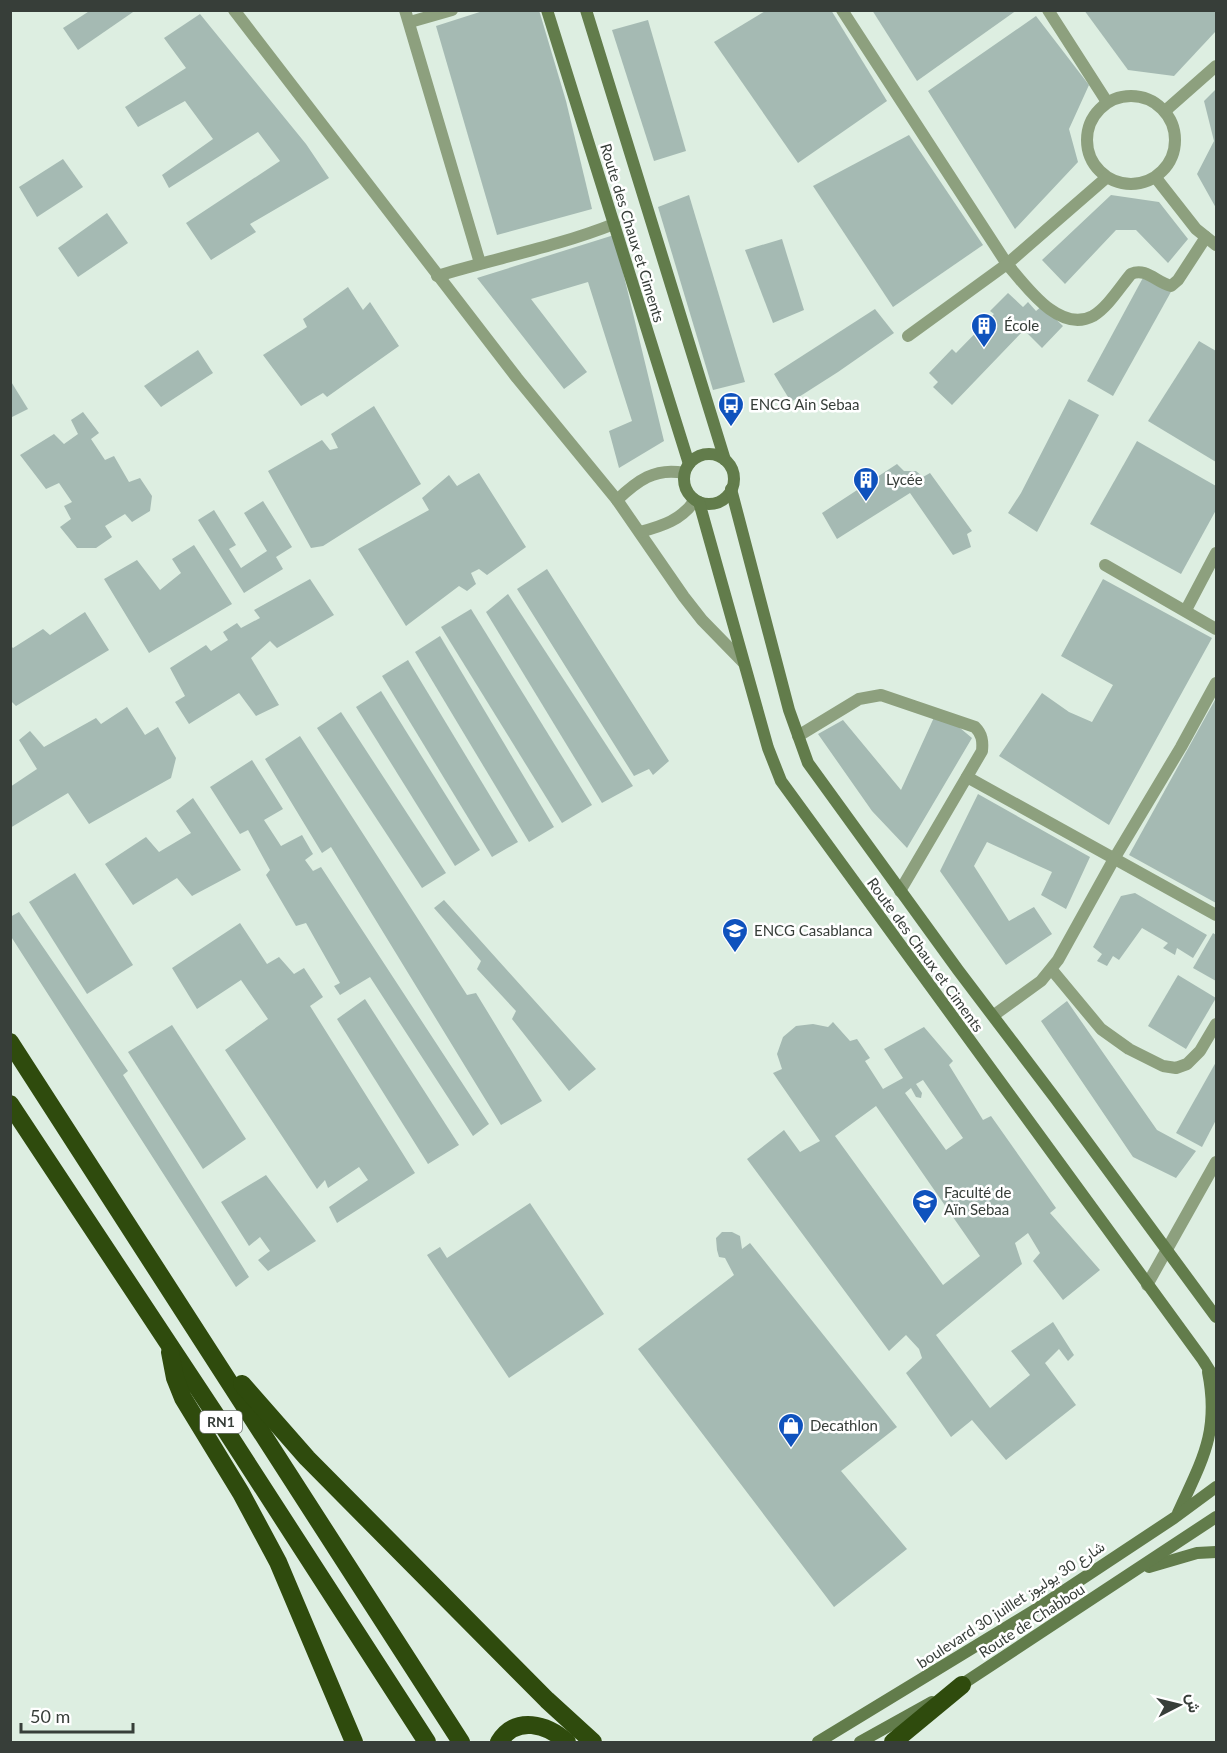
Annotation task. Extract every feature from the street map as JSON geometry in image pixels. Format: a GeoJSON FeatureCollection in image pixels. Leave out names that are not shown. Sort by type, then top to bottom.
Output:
{"type":"FeatureCollection","features":[{"type":"Feature","properties":{"kind":"highway","name":"RN1"},"geometry":{"type":"LineString","coordinates":[[10,1042],[202,1337],[461,1743]]}},
{"type":"Feature","properties":{"kind":"highway","name":"RN1"},"geometry":{"type":"LineString","coordinates":[[10,1104],[223,1426],[427,1743]]}},
{"type":"Feature","properties":{"kind":"highway"},"geometry":{"type":"LineString","coordinates":[[202,1337],[307,1458],[547,1700],[593,1743]]}},
{"type":"Feature","properties":{"kind":"highway"},"geometry":{"type":"LineString","coordinates":[[170,1347],[175,1378],[183,1398],[241,1493],[273,1553],[354,1743]]}},
{"type":"Feature","properties":{"kind":"highway"},"geometry":{"type":"LineString","coordinates":[[893,1743],[962,1685]]}},
{"type":"Feature","properties":{"kind":"highway"},"geometry":{"type":"LineString","coordinates":[[499,1743],[511,1730],[525,1725],[541,1726],[552,1730],[567,1743]]}},
{"type":"Feature","properties":{"kind":"street"},"geometry":{"type":"LineString","coordinates":[[234,10],[437,276],[617,500],[684,597],[743,662]]}},
{"type":"Feature","properties":{"kind":"street"},"geometry":{"type":"LineString","coordinates":[[452,10],[408,16],[480,263]]}},
{"type":"Feature","properties":{"kind":"street","name":"Route des Chaux et Ciments"},"geometry":{"type":"LineString","coordinates":[[547,10],[614,224],[686,468]]}},
{"type":"Feature","properties":{"kind":"street","name":"Route des Chaux et Ciments"},"geometry":{"type":"LineString","coordinates":[[586,10],[725,460]]}},
{"type":"Feature","properties":{"kind":"street"},"geometry":{"type":"LineString","coordinates":[[842,10],[1007,264],[1045,306],[1064,318],[1072,320],[1092,316],[1133,273],[1143,272],[1167,285],[1175,284],[1206,237]]}},
{"type":"Feature","properties":{"kind":"street"},"geometry":{"type":"LineString","coordinates":[[1048,10],[1107,102]]}},
{"type":"Feature","properties":{"kind":"street"},"geometry":{"type":"LineString","coordinates":[[1165,111],[1216,66]]}},
{"type":"Feature","properties":{"kind":"street"},"geometry":{"type":"LineString","coordinates":[[1121,96],[1137,96],[1152,101],[1165,111],[1172,124],[1175,139],[1173,154],[1167,168],[1156,178],[1139,184],[1122,184],[1106,178],[1095,168],[1088,154],[1086,140],[1088,125],[1096,112],[1107,102],[1121,96]]}},
{"type":"Feature","properties":{"kind":"street"},"geometry":{"type":"LineString","coordinates":[[908,336],[1007,264],[1106,178]]}},
{"type":"Feature","properties":{"kind":"street"},"geometry":{"type":"LineString","coordinates":[[1156,178],[1186,218],[1216,245]]}},
{"type":"Feature","properties":{"kind":"street"},"geometry":{"type":"LineString","coordinates":[[437,276],[480,263],[553,246],[614,224]]}},
{"type":"Feature","properties":{"kind":"street"},"geometry":{"type":"LineString","coordinates":[[617,500],[645,477],[686,468],[698,456],[704,454],[715,455],[725,460],[732,471],[731,489],[726,497],[718,502],[709,504],[697,501],[686,488],[686,468]]}},
{"type":"Feature","properties":{"kind":"street","name":"Route des Chaux et Ciments"},"geometry":{"type":"LineString","coordinates":[[731,489],[798,736],[814,774],[1216,1317]]}},
{"type":"Feature","properties":{"kind":"street"},"geometry":{"type":"LineString","coordinates":[[640,532],[675,520],[697,501]]}},
{"type":"Feature","properties":{"kind":"street","name":"Route des Chaux et Ciments"},"geometry":{"type":"LineString","coordinates":[[697,501],[772,761],[787,791],[1207,1365],[1216,1381]]}},
{"type":"Feature","properties":{"kind":"street"},"geometry":{"type":"LineString","coordinates":[[1186,610],[1216,553]]}},
{"type":"Feature","properties":{"kind":"street"},"geometry":{"type":"LineString","coordinates":[[1105,566],[1216,629]]}},
{"type":"Feature","properties":{"kind":"street"},"geometry":{"type":"LineString","coordinates":[[994,1015],[1052,970],[1216,683]]}},
{"type":"Feature","properties":{"kind":"street"},"geometry":{"type":"LineString","coordinates":[[798,736],[859,699],[881,695],[975,727],[979,731],[982,751],[900,891]]}},
{"type":"Feature","properties":{"kind":"street"},"geometry":{"type":"LineString","coordinates":[[967,777],[1216,915]]}},
{"type":"Feature","properties":{"kind":"street"},"geometry":{"type":"LineString","coordinates":[[1052,970],[1101,1029],[1129,1049],[1163,1066],[1176,1068],[1187,1064],[1200,1051],[1216,1024]]}},
{"type":"Feature","properties":{"kind":"street"},"geometry":{"type":"LineString","coordinates":[[1147,1285],[1216,1162]]}},
{"type":"Feature","properties":{"kind":"street"},"geometry":{"type":"LineString","coordinates":[[1176,1516],[1205,1453],[1211,1434],[1212,1398],[1207,1365]]}},
{"type":"Feature","properties":{"kind":"street","name":"boulevard 30 juillet شارع 30 يوليوز"},"geometry":{"type":"LineString","coordinates":[[818,1743],[1035,1610],[1176,1516],[1216,1486]]}},
{"type":"Feature","properties":{"kind":"street","name":"Route de Chabbou"},"geometry":{"type":"LineString","coordinates":[[860,1743],[962,1685],[1216,1518]]}},
{"type":"Feature","properties":{"kind":"street"},"geometry":{"type":"LineString","coordinates":[[1137,1570],[1197,1553],[1216,1552]]}},
{"type":"Feature","properties":{"kind":"building"},"geometry":{"type":"Polygon","coordinates":[[[91,10],[136,10],[78,50],[63,28],[91,10]]]}},
{"type":"Feature","properties":{"kind":"building"},"geometry":{"type":"Polygon","coordinates":[[[486,10],[539,10],[566,101],[592,209],[497,235],[436,26],[486,10]]]}},
{"type":"Feature","properties":{"kind":"building"},"geometry":{"type":"Polygon","coordinates":[[[767,10],[831,10],[887,101],[798,163],[714,42],[767,10]]]}},
{"type":"Feature","properties":{"kind":"building"},"geometry":{"type":"Polygon","coordinates":[[[872,10],[1017,10],[917,81],[872,10]]]}},
{"type":"Feature","properties":{"kind":"building"},"geometry":{"type":"Polygon","coordinates":[[[1084,10],[1216,10],[1216,31],[1174,76],[1128,70],[1084,10]]]}},
{"type":"Feature","properties":{"kind":"building"},"geometry":{"type":"Polygon","coordinates":[[[200,14],[306,144],[329,178],[250,224],[256,232],[211,260],[186,223],[280,161],[258,132],[169,188],[162,175],[213,139],[185,101],[138,127],[125,107],[186,68],[164,38],[200,14]]]}},
{"type":"Feature","properties":{"kind":"building"},"geometry":{"type":"Polygon","coordinates":[[[1036,16],[1089,85],[1069,129],[1078,162],[1015,229],[928,91],[1036,16]]]}},
{"type":"Feature","properties":{"kind":"building"},"geometry":{"type":"Polygon","coordinates":[[[648,20],[686,151],[654,161],[612,30],[648,20]]]}},
{"type":"Feature","properties":{"kind":"building"},"geometry":{"type":"Polygon","coordinates":[[[1216,89],[1216,208],[1197,174],[1214,141],[1204,101],[1216,89]]]}},
{"type":"Feature","properties":{"kind":"building"},"geometry":{"type":"Polygon","coordinates":[[[909,135],[983,245],[893,307],[813,186],[909,135]]]}},
{"type":"Feature","properties":{"kind":"building"},"geometry":{"type":"Polygon","coordinates":[[[63,159],[83,187],[37,217],[19,187],[63,159]]]}},
{"type":"Feature","properties":{"kind":"building"},"geometry":{"type":"Polygon","coordinates":[[[689,195],[745,382],[713,390],[658,207],[689,195]]]}},
{"type":"Feature","properties":{"kind":"building"},"geometry":{"type":"Polygon","coordinates":[[[1111,195],[1159,202],[1188,239],[1168,263],[1136,230],[1116,230],[1065,284],[1042,260],[1111,195]]]}},
{"type":"Feature","properties":{"kind":"building"},"geometry":{"type":"Polygon","coordinates":[[[107,213],[128,243],[78,277],[58,248],[107,213]]]}},
{"type":"Feature","properties":{"kind":"building"},"geometry":{"type":"Polygon","coordinates":[[[614,235],[664,441],[619,468],[609,431],[632,421],[588,282],[531,299],[587,372],[564,389],[477,278],[614,235]]]}},
{"type":"Feature","properties":{"kind":"building"},"geometry":{"type":"Polygon","coordinates":[[[782,239],[804,310],[773,323],[745,250],[782,239]]]}},
{"type":"Feature","properties":{"kind":"building"},"geometry":{"type":"Polygon","coordinates":[[[1145,274],[1172,290],[1113,396],[1087,381],[1145,274]]]}},
{"type":"Feature","properties":{"kind":"building"},"geometry":{"type":"Polygon","coordinates":[[[348,287],[363,310],[370,302],[399,346],[327,397],[323,393],[301,406],[263,355],[307,327],[303,319],[348,287]]]}},
{"type":"Feature","properties":{"kind":"building","name":"École"},"geometry":{"type":"Polygon","coordinates":[[[1008,293],[1023,307],[1028,302],[1036,311],[1042,306],[1063,326],[1042,348],[1024,330],[952,405],[933,387],[938,382],[929,373],[952,349],[956,353],[994,314],[990,311],[1008,293]]]}},
{"type":"Feature","properties":{"kind":"building"},"geometry":{"type":"Polygon","coordinates":[[[875,309],[894,333],[791,402],[774,374],[875,309]]]}},
{"type":"Feature","properties":{"kind":"building"},"geometry":{"type":"Polygon","coordinates":[[[1199,341],[1216,351],[1216,462],[1148,421],[1199,341]]]}},
{"type":"Feature","properties":{"kind":"building"},"geometry":{"type":"Polygon","coordinates":[[[198,350],[213,373],[161,407],[144,386],[198,350]]]}},
{"type":"Feature","properties":{"kind":"building"},"geometry":{"type":"Polygon","coordinates":[[[10,380],[28,409],[10,418],[10,380]]]}},
{"type":"Feature","properties":{"kind":"building"},"geometry":{"type":"Polygon","coordinates":[[[1069,399],[1099,415],[1037,532],[1008,513],[1021,493],[1069,399]]]}},
{"type":"Feature","properties":{"kind":"building"},"geometry":{"type":"Polygon","coordinates":[[[374,406],[421,484],[323,546],[311,548],[268,471],[322,440],[330,450],[338,448],[331,434],[374,406]]]}},
{"type":"Feature","properties":{"kind":"building"},"geometry":{"type":"Polygon","coordinates":[[[83,412],[99,433],[91,439],[105,460],[114,456],[129,482],[140,478],[152,496],[150,511],[132,522],[125,514],[105,526],[112,537],[96,548],[77,548],[60,527],[71,519],[64,506],[72,502],[59,483],[46,489],[20,455],[54,434],[64,444],[78,434],[71,420],[83,412]]]}},
{"type":"Feature","properties":{"kind":"building"},"geometry":{"type":"Polygon","coordinates":[[[1137,441],[1216,486],[1216,510],[1181,574],[1090,524],[1137,441]]]}},
{"type":"Feature","properties":{"kind":"building","name":"Lycée"},"geometry":{"type":"Polygon","coordinates":[[[897,464],[904,471],[916,471],[923,477],[930,473],[972,531],[967,534],[971,547],[953,555],[910,493],[837,539],[822,513],[897,464]]]}},
{"type":"Feature","properties":{"kind":"building"},"geometry":{"type":"Polygon","coordinates":[[[479,473],[526,547],[487,575],[479,569],[471,573],[476,584],[467,591],[459,586],[406,626],[358,549],[429,510],[422,498],[449,475],[457,486],[479,473]]]}},
{"type":"Feature","properties":{"kind":"building"},"geometry":{"type":"Polygon","coordinates":[[[263,501],[292,547],[276,557],[283,569],[244,593],[198,520],[214,510],[236,545],[229,549],[241,568],[267,551],[244,513],[263,501]]]}},
{"type":"Feature","properties":{"kind":"building"},"geometry":{"type":"Polygon","coordinates":[[[194,545],[232,604],[149,653],[104,579],[137,560],[160,590],[181,573],[172,559],[194,545]]]}},
{"type":"Feature","properties":{"kind":"building"},"geometry":{"type":"Polygon","coordinates":[[[547,569],[669,761],[653,775],[649,769],[634,776],[517,589],[547,569]]]}},
{"type":"Feature","properties":{"kind":"building"},"geometry":{"type":"Polygon","coordinates":[[[310,579],[334,615],[277,648],[270,641],[251,658],[279,705],[256,716],[239,693],[189,724],[175,702],[185,696],[170,668],[206,645],[211,651],[228,640],[223,632],[237,623],[241,628],[260,618],[254,610],[310,579]]]}},
{"type":"Feature","properties":{"kind":"building"},"geometry":{"type":"Polygon","coordinates":[[[1103,579],[1212,638],[1109,825],[999,756],[1042,693],[1069,712],[1092,722],[1113,685],[1061,656],[1103,579]]]}},
{"type":"Feature","properties":{"kind":"building"},"geometry":{"type":"Polygon","coordinates":[[[508,594],[633,786],[602,803],[486,612],[508,594]]]}},
{"type":"Feature","properties":{"kind":"building"},"geometry":{"type":"Polygon","coordinates":[[[471,609],[592,805],[562,823],[441,627],[471,609]]]}},
{"type":"Feature","properties":{"kind":"building"},"geometry":{"type":"Polygon","coordinates":[[[85,612],[109,650],[16,706],[10,700],[10,645],[13,648],[43,629],[50,635],[85,612]]]}},
{"type":"Feature","properties":{"kind":"building"},"geometry":{"type":"Polygon","coordinates":[[[440,636],[554,827],[529,842],[415,652],[440,636]]]}},
{"type":"Feature","properties":{"kind":"building"},"geometry":{"type":"Polygon","coordinates":[[[408,660],[518,842],[492,857],[382,676],[408,660]]]}},
{"type":"Feature","properties":{"kind":"building"},"geometry":{"type":"Polygon","coordinates":[[[381,691],[480,850],[455,866],[356,707],[381,691]]]}},
{"type":"Feature","properties":{"kind":"building"},"geometry":{"type":"Polygon","coordinates":[[[1216,698],[1216,903],[1129,855],[1216,698]]]}},
{"type":"Feature","properties":{"kind":"building"},"geometry":{"type":"Polygon","coordinates":[[[127,707],[145,735],[158,727],[176,758],[171,778],[89,824],[68,793],[10,828],[10,787],[37,769],[19,740],[30,731],[44,747],[96,718],[101,724],[127,707]]]}},
{"type":"Feature","properties":{"kind":"building"},"geometry":{"type":"Polygon","coordinates":[[[341,712],[446,873],[422,888],[317,728],[341,712]]]}},
{"type":"Feature","properties":{"kind":"building"},"geometry":{"type":"Polygon","coordinates":[[[936,713],[954,723],[972,738],[907,848],[872,811],[818,734],[843,720],[901,790],[936,713]]]}},
{"type":"Feature","properties":{"kind":"building"},"geometry":{"type":"Polygon","coordinates":[[[300,736],[467,995],[476,993],[542,1101],[501,1125],[331,847],[322,853],[265,759],[300,736]]]}},
{"type":"Feature","properties":{"kind":"building"},"geometry":{"type":"Polygon","coordinates":[[[252,760],[283,809],[264,820],[281,846],[302,835],[313,854],[305,860],[313,871],[321,867],[489,1124],[473,1136],[370,977],[340,995],[334,986],[340,983],[306,923],[296,926],[266,875],[270,870],[248,830],[240,834],[210,787],[252,760]]]}},
{"type":"Feature","properties":{"kind":"building"},"geometry":{"type":"Polygon","coordinates":[[[978,794],[1090,857],[1066,909],[1041,895],[1052,872],[987,842],[974,866],[1009,921],[1034,907],[1052,934],[1006,965],[940,871],[978,794]]]}},
{"type":"Feature","properties":{"kind":"building"},"geometry":{"type":"Polygon","coordinates":[[[193,798],[241,870],[192,896],[177,878],[133,905],[105,864],[146,837],[159,852],[191,833],[176,811],[193,798]]]}},
{"type":"Feature","properties":{"kind":"building"},"geometry":{"type":"Polygon","coordinates":[[[75,873],[133,965],[87,994],[29,902],[75,873]]]}},
{"type":"Feature","properties":{"kind":"building"},"geometry":{"type":"Polygon","coordinates":[[[1135,893],[1207,935],[1193,958],[1177,948],[1175,955],[1163,948],[1168,943],[1142,928],[1119,960],[1113,956],[1107,966],[1097,961],[1102,954],[1093,947],[1121,896],[1135,893]]]}},
{"type":"Feature","properties":{"kind":"building"},"geometry":{"type":"Polygon","coordinates":[[[444,900],[596,1069],[569,1091],[512,1019],[516,1011],[477,969],[481,961],[434,908],[444,900]]]}},
{"type":"Feature","properties":{"kind":"building"},"geometry":{"type":"Polygon","coordinates":[[[19,912],[128,1071],[123,1075],[249,1277],[236,1287],[10,935],[10,917],[19,912]]]}},
{"type":"Feature","properties":{"kind":"building"},"geometry":{"type":"Polygon","coordinates":[[[240,923],[267,964],[279,957],[294,974],[304,968],[323,997],[310,1006],[415,1173],[337,1223],[329,1207],[368,1180],[359,1167],[328,1188],[325,1180],[317,1189],[225,1050],[268,1019],[241,980],[197,1009],[172,968],[240,923]]]}},
{"type":"Feature","properties":{"kind":"building"},"geometry":{"type":"Polygon","coordinates":[[[1213,933],[1216,935],[1216,981],[1193,968],[1213,933]]]}},
{"type":"Feature","properties":{"kind":"building"},"geometry":{"type":"Polygon","coordinates":[[[1178,975],[1216,998],[1186,1049],[1148,1026],[1178,975]]]}},
{"type":"Feature","properties":{"kind":"building"},"geometry":{"type":"Polygon","coordinates":[[[365,999],[459,1145],[428,1164],[337,1019],[365,999]]]}},
{"type":"Feature","properties":{"kind":"building"},"geometry":{"type":"Polygon","coordinates":[[[1067,1001],[1157,1130],[1196,1151],[1176,1178],[1133,1157],[1041,1021],[1067,1001]]]}},
{"type":"Feature","properties":{"kind":"building"},"geometry":{"type":"Polygon","coordinates":[[[833,1022],[850,1041],[857,1039],[870,1058],[865,1061],[883,1089],[903,1078],[884,1049],[924,1027],[953,1061],[949,1065],[983,1120],[991,1116],[1056,1208],[1050,1213],[1100,1270],[1063,1300],[1033,1261],[1040,1253],[1028,1233],[1015,1243],[1022,1264],[936,1335],[990,1408],[1030,1375],[1011,1351],[1053,1322],[1074,1355],[1068,1361],[1059,1349],[1045,1363],[1076,1405],[1006,1460],[972,1420],[951,1437],[906,1373],[922,1358],[919,1349],[906,1335],[889,1351],[747,1159],[784,1130],[800,1152],[820,1141],[773,1073],[782,1069],[777,1054],[783,1037],[796,1026],[813,1024],[828,1027],[833,1022]],[[923,1080],[916,1084],[922,1093],[921,1098],[916,1097],[911,1088],[905,1093],[946,1150],[963,1138],[923,1080]],[[876,1106],[835,1136],[943,1285],[980,1256],[876,1106]]]}},
{"type":"Feature","properties":{"kind":"building"},"geometry":{"type":"Polygon","coordinates":[[[172,1025],[246,1139],[203,1169],[128,1052],[172,1025]]]}},
{"type":"Feature","properties":{"kind":"building"},"geometry":{"type":"Polygon","coordinates":[[[1216,1062],[1216,1120],[1202,1147],[1176,1133],[1216,1062]]]}},
{"type":"Feature","properties":{"kind":"building"},"geometry":{"type":"Polygon","coordinates":[[[266,1175],[316,1241],[268,1271],[258,1260],[270,1251],[260,1237],[249,1246],[221,1202],[266,1175]]]}},
{"type":"Feature","properties":{"kind":"building"},"geometry":{"type":"Polygon","coordinates":[[[530,1203],[604,1314],[509,1378],[427,1255],[440,1247],[447,1258],[530,1203]]]}},
{"type":"Feature","properties":{"kind":"building","name":"Decathlon"},"geometry":{"type":"Polygon","coordinates":[[[722,1232],[732,1232],[740,1236],[742,1249],[750,1243],[897,1427],[841,1471],[907,1549],[834,1607],[638,1349],[734,1275],[725,1258],[719,1257],[717,1250],[716,1238],[722,1232]]]}},
{"type":"Feature","properties":{"kind":"place","name":"École"},"geometry":{"type":"Point","coordinates":[984,349]}},
{"type":"Feature","properties":{"kind":"place","name":"ENCG Ain Sebaa"},"geometry":{"type":"Point","coordinates":[731,428]}},
{"type":"Feature","properties":{"kind":"place","name":"Lycée"},"geometry":{"type":"Point","coordinates":[866,503]}},
{"type":"Feature","properties":{"kind":"place","name":"ENCG Casablanca"},"geometry":{"type":"Point","coordinates":[735,954]}},
{"type":"Feature","properties":{"kind":"place","name":"Faculté de Aïn Sebaa"},"geometry":{"type":"Point","coordinates":[925,1225]}},
{"type":"Feature","properties":{"kind":"place","name":"Decathlon"},"geometry":{"type":"Point","coordinates":[791,1449]}}]}
